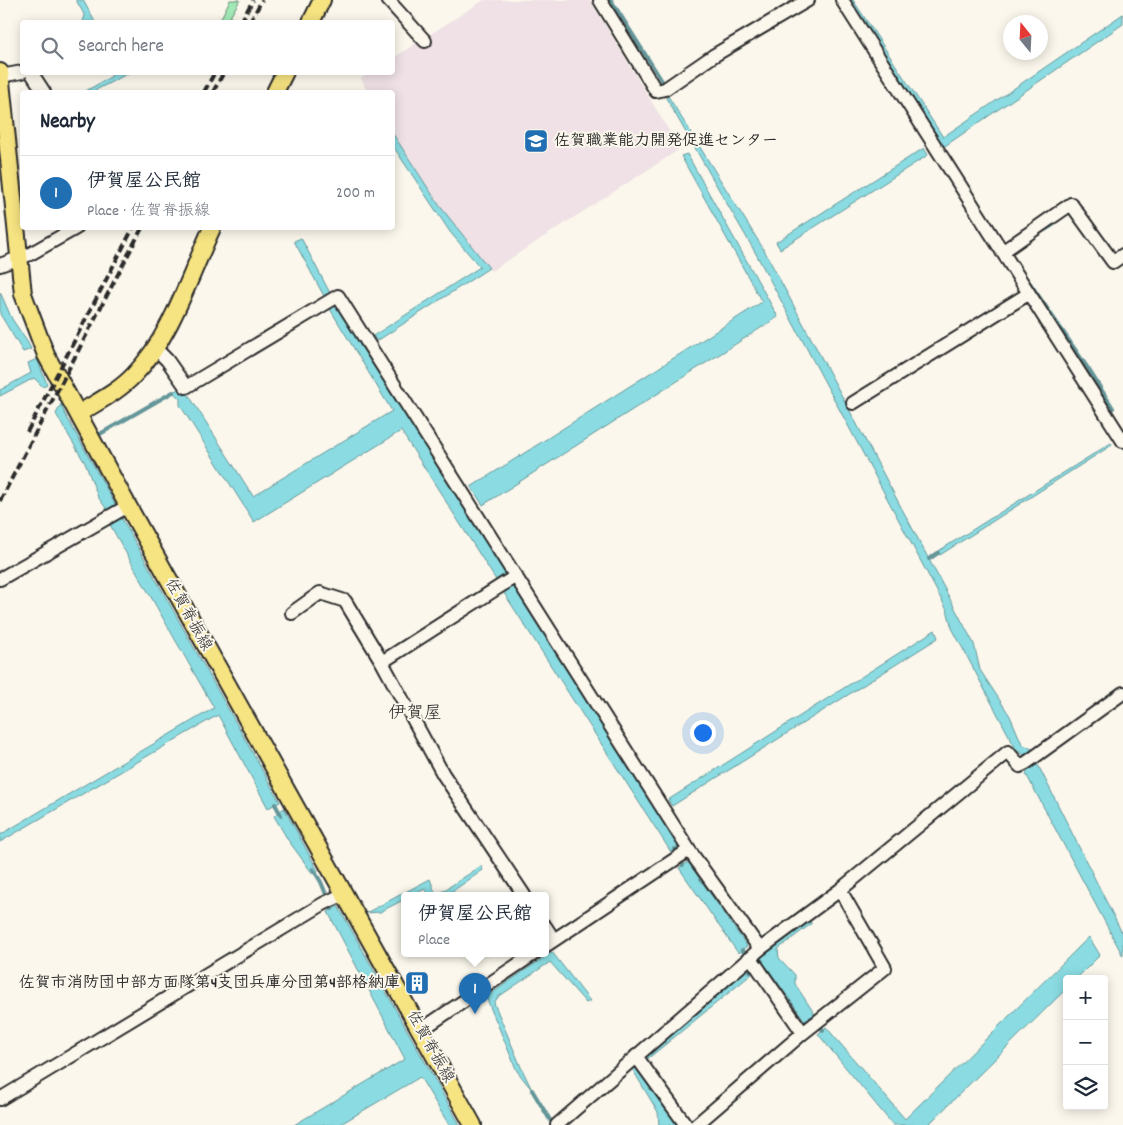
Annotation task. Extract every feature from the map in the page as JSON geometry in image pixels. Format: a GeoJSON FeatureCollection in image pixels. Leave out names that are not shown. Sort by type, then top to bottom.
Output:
{"type":"FeatureCollection","features":[{"type":"Feature","properties":{"kind":"main road"},"geometry":{"type":"LineString","coordinates":[[311,20],[322,0]]}},
{"type":"Feature","properties":{"kind":"main road","name":"佐賀脊振線"},"geometry":{"type":"LineString","coordinates":[[0,74],[23,294],[46,355],[341,896],[421,1030],[473,1125]]}},
{"type":"Feature","properties":{"kind":"main road"},"geometry":{"type":"LineString","coordinates":[[276,90],[284,75]]}},
{"type":"Feature","properties":{"kind":"main road"},"geometry":{"type":"LineString","coordinates":[[78,414],[128,381],[156,349],[211,230]]}},
{"type":"Feature","properties":{"kind":"street"},"geometry":{"type":"LineString","coordinates":[[388,0],[425,41]]}},
{"type":"Feature","properties":{"kind":"street"},"geometry":{"type":"LineString","coordinates":[[600,0],[656,91],[665,89],[713,56],[808,0]]}},
{"type":"Feature","properties":{"kind":"street"},"geometry":{"type":"LineString","coordinates":[[842,0],[1123,441]]}},
{"type":"Feature","properties":{"kind":"street"},"geometry":{"type":"LineString","coordinates":[[0,74],[20,72]]}},
{"type":"Feature","properties":{"kind":"street"},"geometry":{"type":"LineString","coordinates":[[33,75],[43,90]]}},
{"type":"Feature","properties":{"kind":"street"},"geometry":{"type":"LineString","coordinates":[[1002,252],[1071,204],[1113,262],[1123,255]]}},
{"type":"Feature","properties":{"kind":"street"},"geometry":{"type":"LineString","coordinates":[[0,265],[30,254],[72,230]]}},
{"type":"Feature","properties":{"kind":"street"},"geometry":{"type":"LineString","coordinates":[[853,404],[1028,294]]}},
{"type":"Feature","properties":{"kind":"street"},"geometry":{"type":"LineString","coordinates":[[156,349],[167,360],[186,387],[338,296],[663,809],[682,854],[756,954],[760,970],[807,1030]]}},
{"type":"Feature","properties":{"kind":"street"},"geometry":{"type":"LineString","coordinates":[[0,579],[128,506]]}},
{"type":"Feature","properties":{"kind":"street"},"geometry":{"type":"LineString","coordinates":[[382,662],[516,576]]}},
{"type":"Feature","properties":{"kind":"street"},"geometry":{"type":"LineString","coordinates":[[292,613],[320,593],[345,601],[382,662],[443,774],[522,892]]}},
{"type":"Feature","properties":{"kind":"street"},"geometry":{"type":"LineString","coordinates":[[558,1124],[639,1061],[756,954],[840,890],[1008,752],[1020,766],[1123,692]]}},
{"type":"Feature","properties":{"kind":"street"},"geometry":{"type":"LineString","coordinates":[[550,943],[682,854]]}},
{"type":"Feature","properties":{"kind":"street"},"geometry":{"type":"LineString","coordinates":[[696,1125],[807,1030],[885,968],[840,890]]}},
{"type":"Feature","properties":{"kind":"street"},"geometry":{"type":"LineString","coordinates":[[0,1099],[323,904],[341,896]]}},
{"type":"Feature","properties":{"kind":"street"},"geometry":{"type":"LineString","coordinates":[[421,1030],[529,957]]}},
{"type":"Feature","properties":{"kind":"street"},"geometry":{"type":"LineString","coordinates":[[639,1061],[686,1125]]}},
{"type":"Feature","properties":{"kind":"shaded area","name":"佐賀職業能力開発促進センター"},"geometry":{"type":"Polygon","coordinates":[[[484,0],[590,0],[680,149],[491,271],[437,203],[395,137],[395,90],[366,90],[361,78],[366,75],[395,75],[395,57],[484,0]]]}},
{"type":"Feature","properties":{"kind":"green space"},"geometry":{"type":"Polygon","coordinates":[[[230,0],[240,0],[228,20],[220,20],[230,0]]]}},
{"type":"Feature","properties":{"kind":"water"},"geometry":{"type":"Polygon","coordinates":[[[76,0],[83,0],[94,20],[83,20],[85,16],[76,0]]]}},
{"type":"Feature","properties":{"kind":"water"},"geometry":{"type":"Polygon","coordinates":[[[847,0],[853,0],[943,137],[1123,14],[1123,24],[942,148],[847,0]]]}},
{"type":"Feature","properties":{"kind":"water"},"geometry":{"type":"Polygon","coordinates":[[[125,75],[96,90],[88,90],[112,76],[125,75]]]}},
{"type":"Feature","properties":{"kind":"water"},"geometry":{"type":"Polygon","coordinates":[[[668,96],[764,250],[974,644],[980,670],[1010,716],[1022,744],[1034,750],[1032,766],[1038,765],[1123,935],[1123,956],[1026,774],[1029,768],[1025,756],[1016,749],[952,628],[947,610],[755,252],[666,98],[668,96]]]}},
{"type":"Feature","properties":{"kind":"water"},"geometry":{"type":"Polygon","coordinates":[[[395,137],[439,205],[489,268],[377,341],[373,336],[480,267],[450,232],[395,149],[395,137]]]}},
{"type":"Feature","properties":{"kind":"water"},"geometry":{"type":"Polygon","coordinates":[[[924,148],[928,155],[780,249],[776,242],[924,148]]]}},
{"type":"Feature","properties":{"kind":"water"},"geometry":{"type":"Polygon","coordinates":[[[687,154],[778,317],[483,505],[471,487],[762,302],[681,156],[687,154]]]}},
{"type":"Feature","properties":{"kind":"water"},"geometry":{"type":"Polygon","coordinates":[[[301,238],[330,293],[324,296],[294,241],[301,238]]]}},
{"type":"Feature","properties":{"kind":"water"},"geometry":{"type":"Polygon","coordinates":[[[0,292],[12,319],[31,349],[23,352],[0,314],[0,292]]]}},
{"type":"Feature","properties":{"kind":"water"},"geometry":{"type":"Polygon","coordinates":[[[337,303],[362,348],[507,573],[496,580],[401,431],[254,522],[180,405],[180,399],[173,392],[178,389],[184,395],[188,394],[253,496],[392,411],[330,309],[337,303]]]}},
{"type":"Feature","properties":{"kind":"water"},"geometry":{"type":"Polygon","coordinates":[[[37,359],[47,384],[43,387],[34,378],[0,396],[0,390],[31,373],[28,363],[37,359]]]}},
{"type":"Feature","properties":{"kind":"water"},"geometry":{"type":"Polygon","coordinates":[[[61,404],[116,506],[108,511],[98,497],[85,463],[56,414],[61,404]]]}},
{"type":"Feature","properties":{"kind":"water"},"geometry":{"type":"Polygon","coordinates":[[[1111,443],[1112,445],[940,555],[937,552],[1111,443]]]}},
{"type":"Feature","properties":{"kind":"water"},"geometry":{"type":"Polygon","coordinates":[[[121,517],[280,802],[268,808],[218,715],[0,842],[0,835],[214,708],[109,523],[121,517]]]}},
{"type":"Feature","properties":{"kind":"water"},"geometry":{"type":"Polygon","coordinates":[[[515,584],[681,845],[671,852],[504,593],[515,584]]]}},
{"type":"Feature","properties":{"kind":"water"},"geometry":{"type":"Polygon","coordinates":[[[935,630],[938,638],[672,806],[668,800],[935,630]]]}},
{"type":"Feature","properties":{"kind":"water"},"geometry":{"type":"Polygon","coordinates":[[[284,808],[318,871],[313,874],[288,840],[274,816],[284,808]]]}},
{"type":"Feature","properties":{"kind":"water"},"geometry":{"type":"Polygon","coordinates":[[[688,862],[747,946],[738,953],[679,868],[688,862]]]}},
{"type":"Feature","properties":{"kind":"water"},"geometry":{"type":"Polygon","coordinates":[[[481,866],[483,870],[451,892],[442,892],[481,866]]]}},
{"type":"Feature","properties":{"kind":"water"},"geometry":{"type":"Polygon","coordinates":[[[430,879],[435,892],[427,892],[425,889],[419,892],[406,892],[430,879]]]}},
{"type":"Feature","properties":{"kind":"water"},"geometry":{"type":"Polygon","coordinates":[[[401,894],[401,901],[380,912],[366,913],[401,894]]]}},
{"type":"Feature","properties":{"kind":"water"},"geometry":{"type":"Polygon","coordinates":[[[338,906],[460,1125],[449,1125],[420,1077],[339,1125],[294,1125],[405,1059],[328,912],[338,906]]]}},
{"type":"Feature","properties":{"kind":"water"},"geometry":{"type":"Polygon","coordinates":[[[810,918],[811,924],[778,949],[779,958],[795,975],[795,984],[816,1016],[805,1021],[761,959],[763,955],[810,918]]]}},
{"type":"Feature","properties":{"kind":"water"},"geometry":{"type":"Polygon","coordinates":[[[1089,937],[1100,955],[1080,975],[1063,975],[1063,992],[928,1125],[893,1125],[818,1034],[826,1027],[905,1119],[1089,937]]]}},
{"type":"Feature","properties":{"kind":"water"},"geometry":{"type":"Polygon","coordinates":[[[552,952],[590,1001],[586,1003],[550,962],[498,997],[494,1003],[532,1090],[517,1071],[486,997],[545,957],[549,957],[549,954],[552,952]]]}},
{"type":"Feature","properties":{"kind":"water"},"geometry":{"type":"Polygon","coordinates":[[[745,969],[753,973],[645,1061],[642,1056],[745,969]]]}},
{"type":"Feature","properties":{"kind":"water"},"geometry":{"type":"Polygon","coordinates":[[[634,1064],[678,1125],[659,1125],[658,1112],[631,1067],[634,1064]]]}},
{"type":"Feature","properties":{"kind":"waterway"},"geometry":{"type":"LineString","coordinates":[[611,0],[662,81]]}},
{"type":"Feature","properties":{"kind":"waterway"},"geometry":{"type":"LineString","coordinates":[[1038,234],[1053,225]]}},
{"type":"Feature","properties":{"kind":"waterway"},"geometry":{"type":"LineString","coordinates":[[1029,282],[1113,408]]}},
{"type":"Feature","properties":{"kind":"waterway"},"geometry":{"type":"LineString","coordinates":[[100,434],[173,392]]}},
{"type":"Feature","properties":{"kind":"waterway"},"geometry":{"type":"LineString","coordinates":[[929,559],[938,553]]}},
{"type":"Feature","properties":{"kind":"waterway"},"geometry":{"type":"LineString","coordinates":[[275,804],[281,815]]}},
{"type":"Feature","properties":{"kind":"waterway"},"geometry":{"type":"LineString","coordinates":[[675,849],[683,865]]}},
{"type":"Feature","properties":{"kind":"waterway"},"geometry":{"type":"LineString","coordinates":[[313,869],[321,882],[332,909]]}},
{"type":"Feature","properties":{"kind":"waterway"},"geometry":{"type":"LineString","coordinates":[[742,950],[748,958]]}},
{"type":"Feature","properties":{"kind":"waterway"},"geometry":{"type":"LineString","coordinates":[[750,971],[762,961]]}},
{"type":"Feature","properties":{"kind":"waterway"},"geometry":{"type":"LineString","coordinates":[[811,1018],[823,1030]]}},
{"type":"Feature","properties":{"kind":"waterway"},"geometry":{"type":"LineString","coordinates":[[532,1090],[553,1125]]}},
{"type":"Feature","properties":{"kind":"railway"},"geometry":{"type":"LineString","coordinates":[[242,20],[253,0]]}},
{"type":"Feature","properties":{"kind":"railway"},"geometry":{"type":"LineString","coordinates":[[251,20],[262,0]]}},
{"type":"Feature","properties":{"kind":"railway"},"geometry":{"type":"LineString","coordinates":[[205,90],[213,75]]}},
{"type":"Feature","properties":{"kind":"railway"},"geometry":{"type":"LineString","coordinates":[[214,90],[222,75]]}},
{"type":"Feature","properties":{"kind":"railway"},"geometry":{"type":"LineString","coordinates":[[27,432],[132,230]]}},
{"type":"Feature","properties":{"kind":"railway"},"geometry":{"type":"LineString","coordinates":[[0,501],[141,230]]}},
{"type":"Feature","properties":{"kind":"place","name":"佐賀職業能力開発促進センター"},"geometry":{"type":"Point","coordinates":[536,141]}},
{"type":"Feature","properties":{"kind":"place","name":"佐賀市消防団中部方面隊第4支団兵庫分団第4部格納庫"},"geometry":{"type":"Point","coordinates":[417,983]}},
{"type":"Feature","properties":{"kind":"place","name":"伊賀屋公民館"},"geometry":{"type":"Point","coordinates":[475,1014]}},
{"type":"Feature","properties":{"kind":"district","name":"伊賀屋"},"geometry":{"type":"Point","coordinates":[415,714]}}]}
